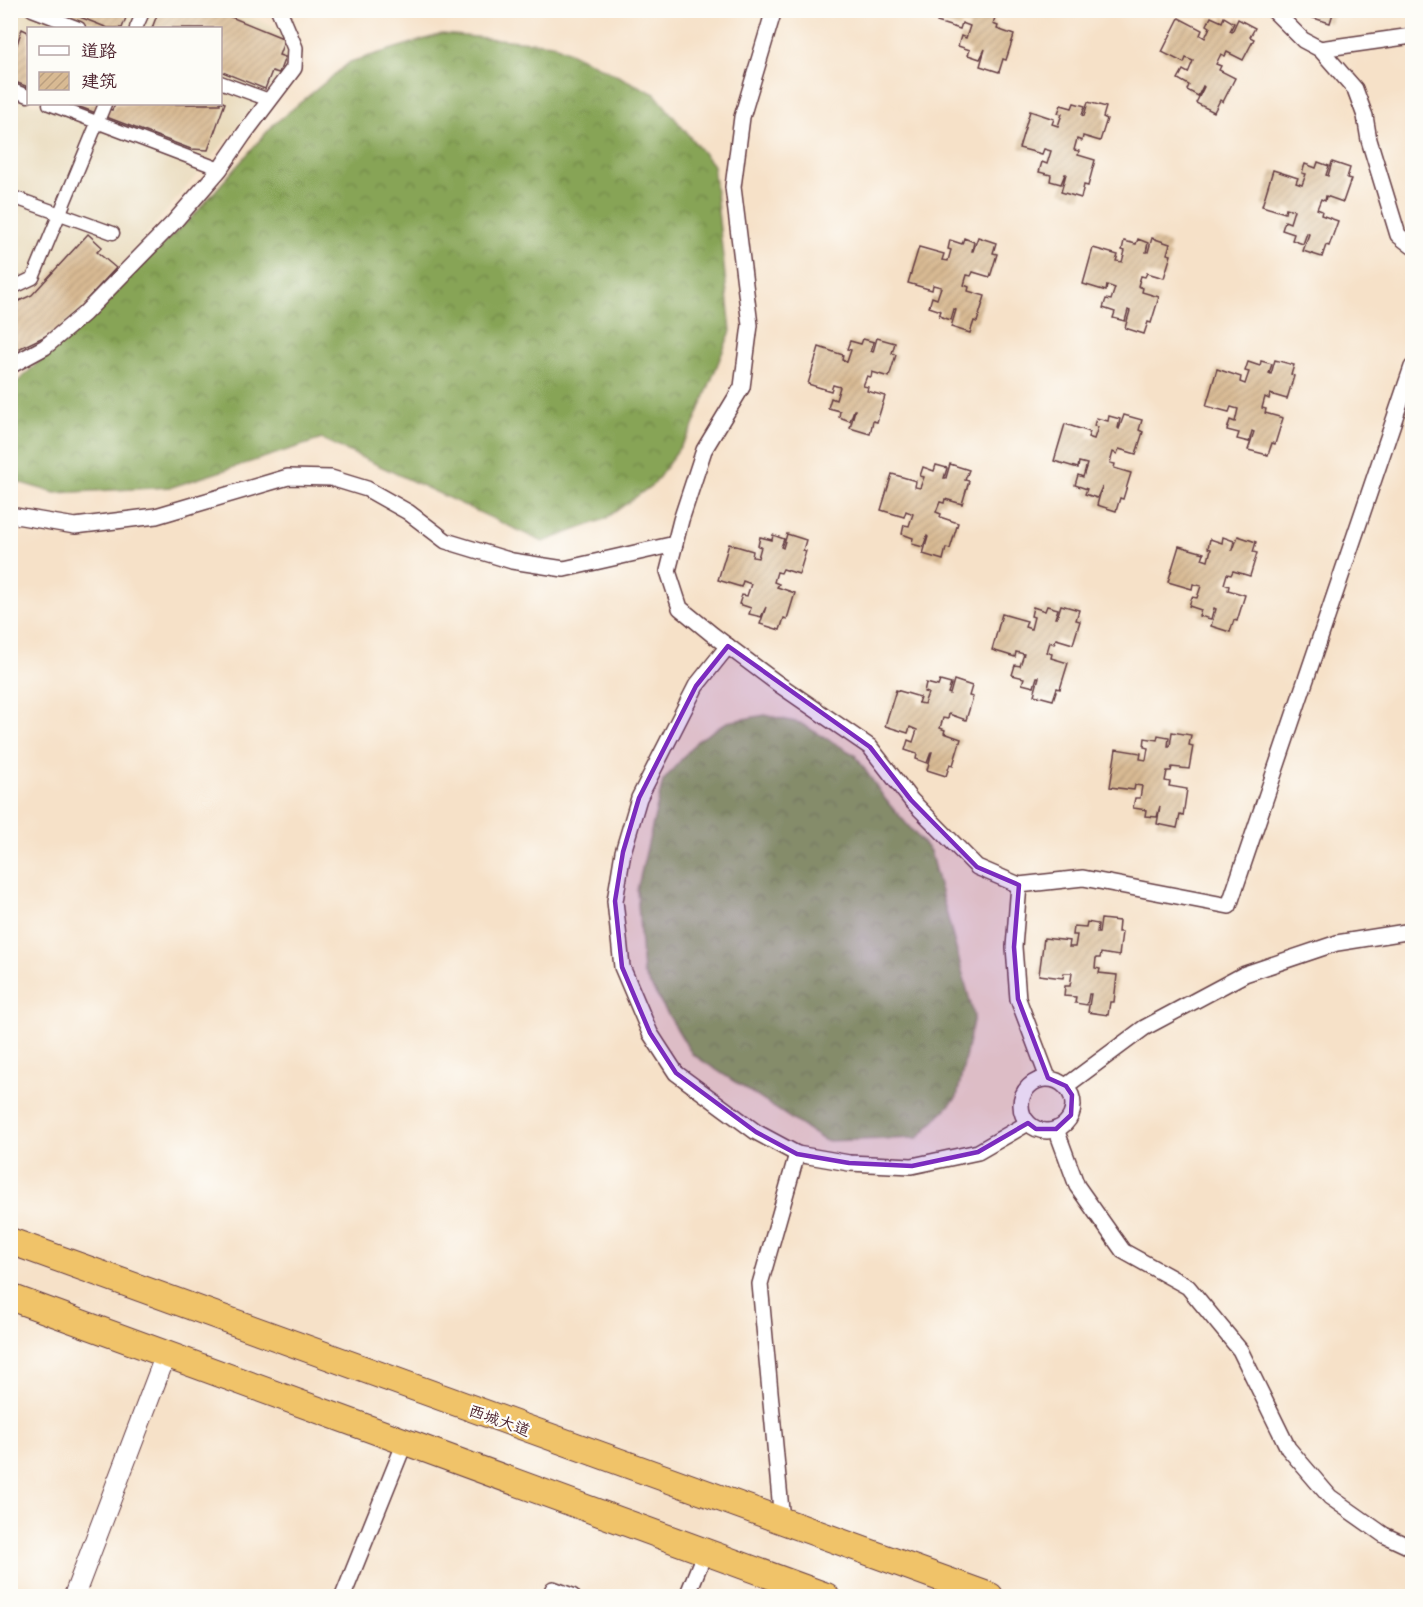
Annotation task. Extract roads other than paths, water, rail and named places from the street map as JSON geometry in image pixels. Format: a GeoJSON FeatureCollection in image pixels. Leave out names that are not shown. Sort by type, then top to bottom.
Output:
{"type":"FeatureCollection","features":[{"type":"Feature","properties":{"kind":"highway","name":"西城大道"},"geometry":{"type":"LineString","coordinates":[[10,1241],[990,1596]]}},
{"type":"Feature","properties":{"kind":"highway"},"geometry":{"type":"LineString","coordinates":[[10,1297],[826,1596]]}},
{"type":"Feature","properties":{"kind":"street"},"geometry":{"type":"LineString","coordinates":[[32,10],[76,27]]}},
{"type":"Feature","properties":{"kind":"street"},"geometry":{"type":"LineString","coordinates":[[136,27],[144,10]]}},
{"type":"Feature","properties":{"kind":"street"},"geometry":{"type":"LineString","coordinates":[[10,366],[45,347],[84,314],[174,222],[220,169],[294,68],[292,39],[279,10]]}},
{"type":"Feature","properties":{"kind":"street"},"geometry":{"type":"LineString","coordinates":[[774,10],[741,117],[733,187],[750,325],[742,387],[704,450],[681,520],[668,571],[680,608],[728,646],[870,747],[911,800],[977,867],[1019,885],[1083,878],[1229,906],[1413,367]]}},
{"type":"Feature","properties":{"kind":"street"},"geometry":{"type":"LineString","coordinates":[[1273,10],[1303,40],[1320,49],[1355,89],[1365,116],[1375,161],[1398,235],[1413,246]]}},
{"type":"Feature","properties":{"kind":"street"},"geometry":{"type":"LineString","coordinates":[[1320,49],[1413,36]]}},
{"type":"Feature","properties":{"kind":"street"},"geometry":{"type":"LineString","coordinates":[[222,83],[269,100]]}},
{"type":"Feature","properties":{"kind":"street"},"geometry":{"type":"LineString","coordinates":[[10,89],[27,96]]}},
{"type":"Feature","properties":{"kind":"street"},"geometry":{"type":"LineString","coordinates":[[52,105],[220,169]]}},
{"type":"Feature","properties":{"kind":"street"},"geometry":{"type":"LineString","coordinates":[[10,289],[33,278],[105,105]]}},
{"type":"Feature","properties":{"kind":"street"},"geometry":{"type":"LineString","coordinates":[[10,196],[113,233]]}},
{"type":"Feature","properties":{"kind":"street"},"geometry":{"type":"LineString","coordinates":[[10,515],[75,526],[87,525],[156,516],[288,477],[331,478],[367,489],[408,512],[446,541],[512,561],[564,569],[675,544]]}},
{"type":"Feature","properties":{"kind":"street"},"geometry":{"type":"LineString","coordinates":[[728,646],[696,686],[639,798],[623,852],[615,901],[622,967],[650,1033],[676,1073],[756,1132],[797,1154],[849,1163],[912,1166],[978,1152],[1028,1123]]}},
{"type":"Feature","properties":{"kind":"street"},"geometry":{"type":"LineString","coordinates":[[1019,885],[1014,947],[1018,999],[1048,1078]]}},
{"type":"Feature","properties":{"kind":"street"},"geometry":{"type":"LineString","coordinates":[[1066,1086],[1144,1028],[1245,974],[1337,943],[1413,932]]}},
{"type":"Feature","properties":{"kind":"street"},"geometry":{"type":"LineString","coordinates":[[1048,1078],[1058,1080],[1066,1086],[1072,1095],[1073,1105],[1071,1115],[1065,1124],[1046,1131],[1036,1129],[1028,1123],[1022,1114],[1020,1104],[1029,1085],[1048,1078]]}},
{"type":"Feature","properties":{"kind":"street"},"geometry":{"type":"LineString","coordinates":[[1056,1129],[1077,1186],[1123,1251],[1188,1287],[1240,1350],[1288,1448],[1330,1497],[1384,1535],[1413,1548]]}},
{"type":"Feature","properties":{"kind":"street"},"geometry":{"type":"LineString","coordinates":[[782,1521],[760,1284],[797,1154]]}},
{"type":"Feature","properties":{"kind":"street"},"geometry":{"type":"LineString","coordinates":[[74,1596],[166,1354]]}},
{"type":"Feature","properties":{"kind":"street"},"geometry":{"type":"LineString","coordinates":[[343,1596],[405,1442]]}},
{"type":"Feature","properties":{"kind":"street"},"geometry":{"type":"LineString","coordinates":[[687,1596],[705,1552]]}},
{"type":"Feature","properties":{"kind":"street"},"geometry":{"type":"LineString","coordinates":[[550,1596],[552,1589],[572,1596]]}}]}
